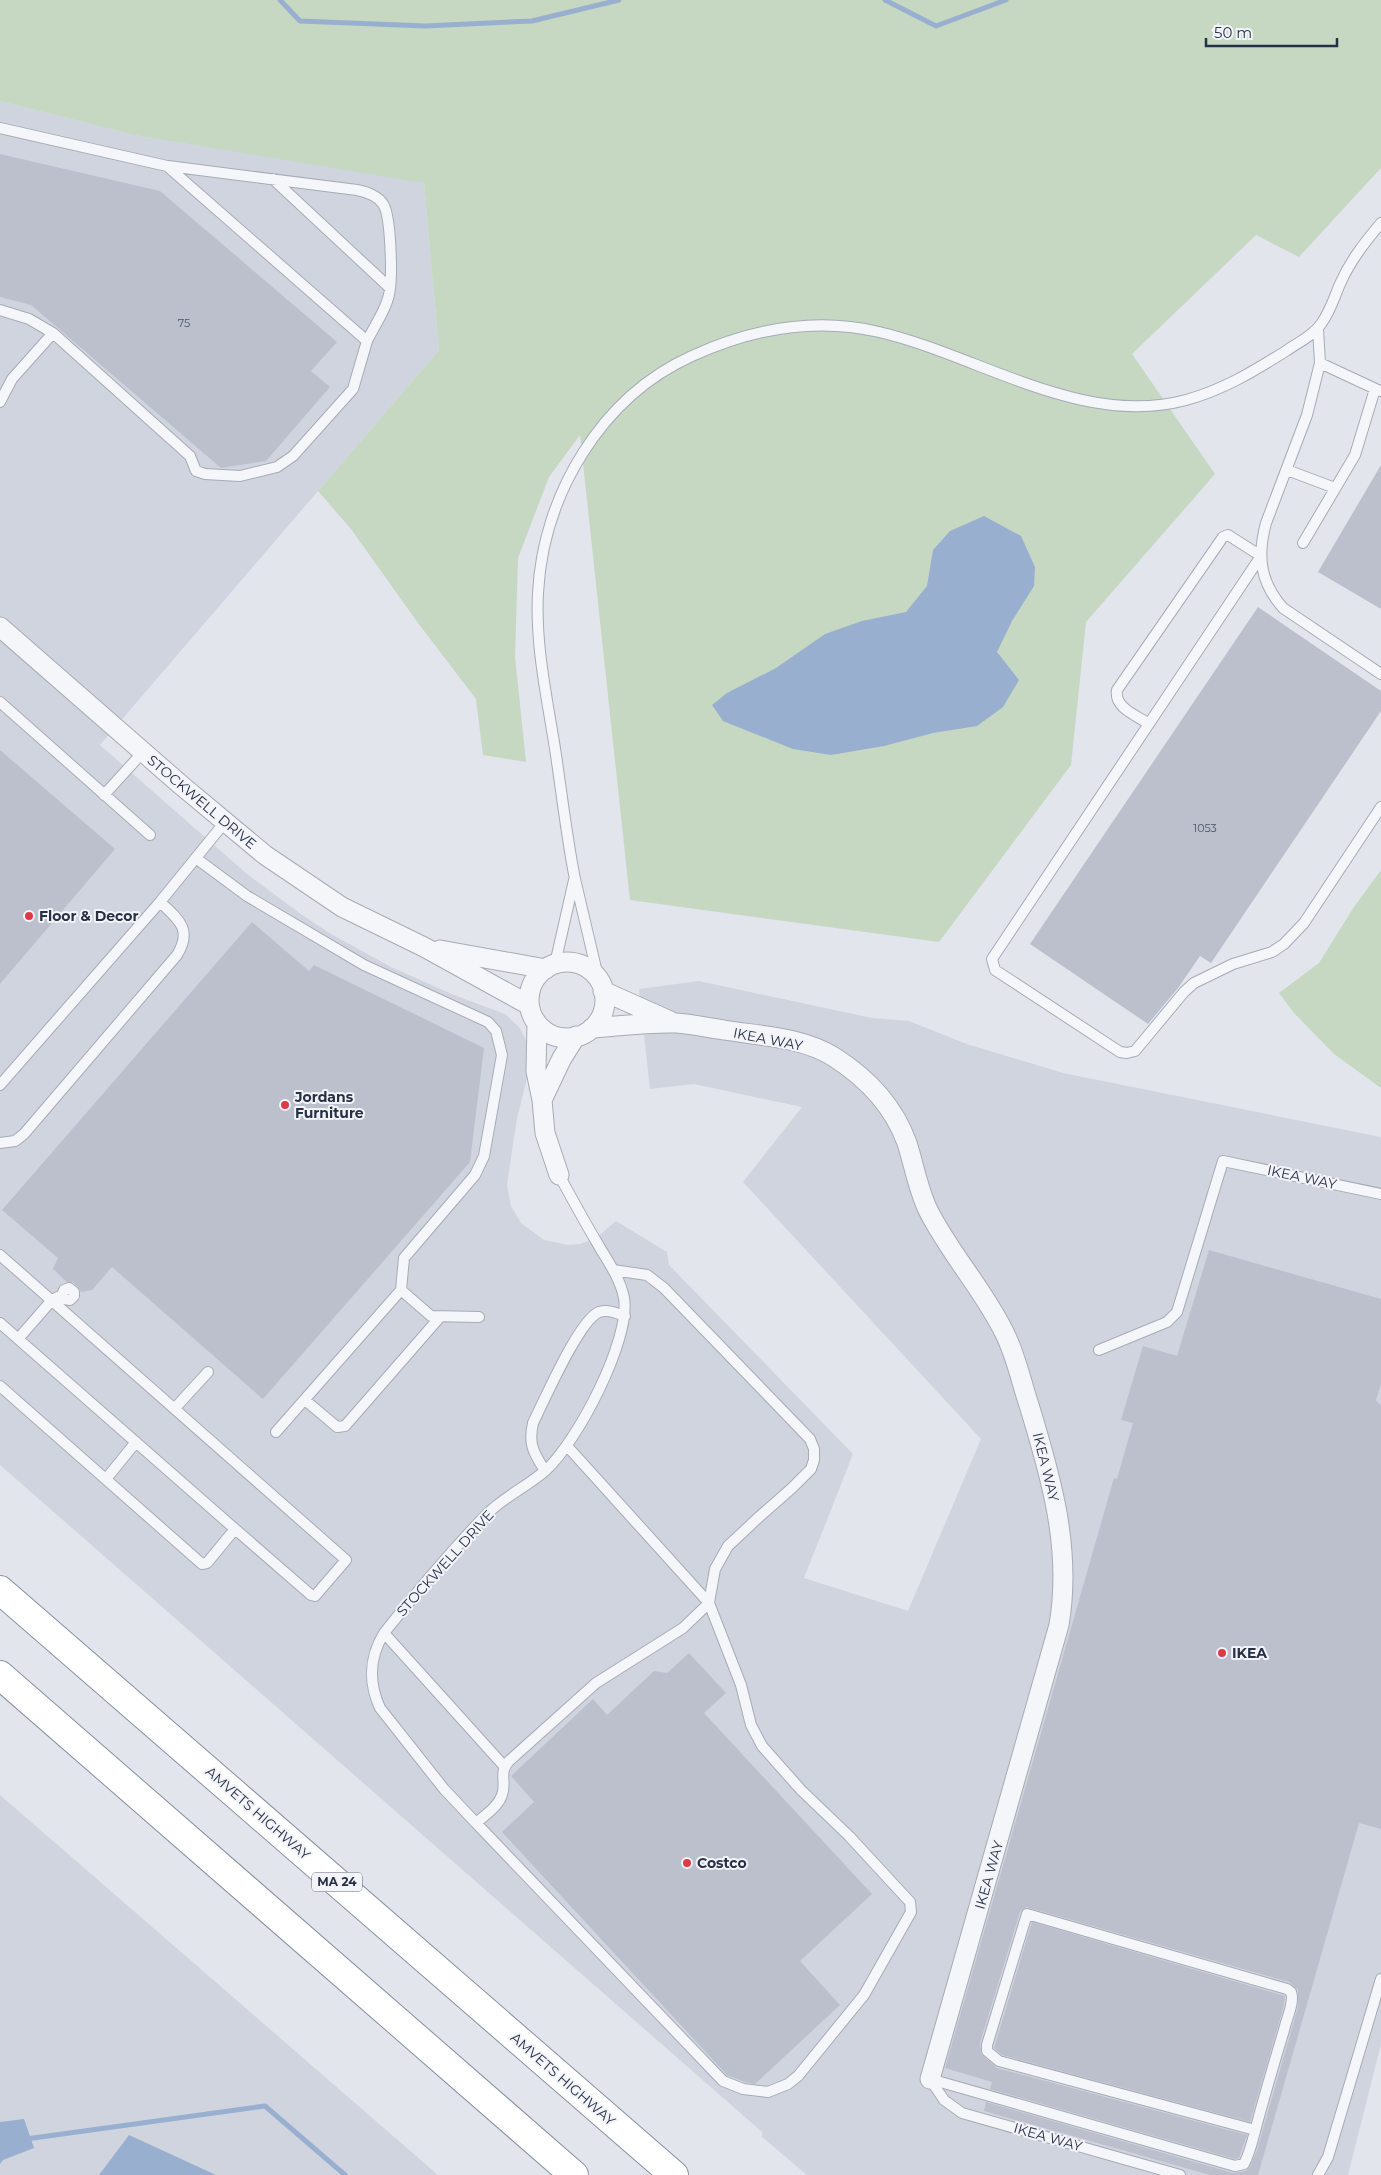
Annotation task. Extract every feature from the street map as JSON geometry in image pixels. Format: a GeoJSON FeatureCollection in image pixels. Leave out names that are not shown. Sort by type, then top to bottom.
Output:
{"type":"FeatureCollection","features":[{"type":"Feature","properties":{"kind":"highway","name":"AMVETS HIGHWAY"},"geometry":{"type":"LineString","coordinates":[[0,1590],[674,2175]]}},
{"type":"Feature","properties":{"kind":"highway"},"geometry":{"type":"LineString","coordinates":[[0,1675],[574,2175]]}},
{"type":"Feature","properties":{"kind":"street","name":"STOCKWELL DRIVE"},"geometry":{"type":"LineString","coordinates":[[0,627],[225,822],[265,855],[314,890],[370,922],[424,947],[529,1004]]}},
{"type":"Feature","properties":{"kind":"street","name":"STOCKWELL DRIVE"},"geometry":{"type":"LineString","coordinates":[[424,947],[550,966]]}},
{"type":"Feature","properties":{"kind":"street"},"geometry":{"type":"LineString","coordinates":[[542,1100],[562,1058],[601,1014],[604,1007],[601,986],[591,971],[580,965],[568,962],[550,966],[534,980],[529,996],[529,1004],[537,1023],[554,1036],[584,1032]]}},
{"type":"Feature","properties":{"kind":"street","name":"IKEA WAY"},"geometry":{"type":"LineString","coordinates":[[601,986],[649,1013],[676,1023],[803,1044],[832,1055],[851,1068],[884,1101],[895,1118],[906,1142],[926,1205],[939,1232],[996,1319],[1013,1355],[1052,1490],[1062,1545],[1064,1584],[1059,1625],[986,1905],[930,2080]]}},
{"type":"Feature","properties":{"kind":"street","name":"STOCKWELL DRIVE"},"geometry":{"type":"LineString","coordinates":[[537,1023],[536,1071],[542,1100],[546,1143],[559,1175]]}},
{"type":"Feature","properties":{"kind":"street","name":"IKEA WAY"},"geometry":{"type":"LineString","coordinates":[[584,1032],[676,1023]]}},
{"type":"Feature","properties":{"kind":"lane"},"geometry":{"type":"LineString","coordinates":[[0,128],[167,166],[357,190],[373,195],[384,206],[388,221],[390,288],[367,341],[353,389],[293,456],[269,470],[233,476],[205,474],[196,471],[190,456],[53,333],[29,319],[0,310]]}},
{"type":"Feature","properties":{"kind":"lane"},"geometry":{"type":"LineString","coordinates":[[167,166],[367,341]]}},
{"type":"Feature","properties":{"kind":"lane"},"geometry":{"type":"LineString","coordinates":[[273,180],[390,288]]}},
{"type":"Feature","properties":{"kind":"lane"},"geometry":{"type":"LineString","coordinates":[[601,986],[575,876],[538,625],[541,560],[548,529],[559,499],[591,440],[620,406],[649,380],[679,362],[712,346],[779,328],[813,325],[877,332],[912,341],[1060,394],[1087,401],[1137,406],[1165,404],[1187,399],[1230,384],[1246,376],[1318,329],[1329,313],[1350,265],[1381,223]]}},
{"type":"Feature","properties":{"kind":"lane"},"geometry":{"type":"LineString","coordinates":[[1318,329],[1320,363],[1307,415],[1262,539],[1261,556],[1265,582],[1272,595],[1283,608],[1381,674]]}},
{"type":"Feature","properties":{"kind":"lane"},"geometry":{"type":"LineString","coordinates":[[0,402],[12,379],[53,333]]}},
{"type":"Feature","properties":{"kind":"lane"},"geometry":{"type":"LineString","coordinates":[[1303,542],[1355,455],[1378,390],[1320,363]]}},
{"type":"Feature","properties":{"kind":"lane"},"geometry":{"type":"LineString","coordinates":[[1287,470],[1335,488]]}},
{"type":"Feature","properties":{"kind":"lane"},"geometry":{"type":"LineString","coordinates":[[1149,724],[1119,704],[1116,698],[1117,690],[1223,538],[1228,535],[1234,537],[1261,556]]}},
{"type":"Feature","properties":{"kind":"lane"},"geometry":{"type":"LineString","coordinates":[[1261,556],[992,959],[994,970],[1120,1052],[1135,1051],[1184,992],[1194,983],[1233,964],[1272,952],[1293,936],[1304,923],[1381,807]]}},
{"type":"Feature","properties":{"kind":"lane"},"geometry":{"type":"LineString","coordinates":[[0,702],[150,835]]}},
{"type":"Feature","properties":{"kind":"lane"},"geometry":{"type":"LineString","coordinates":[[104,795],[143,752]]}},
{"type":"Feature","properties":{"kind":"lane"},"geometry":{"type":"LineString","coordinates":[[0,1085],[160,902],[225,822]]}},
{"type":"Feature","properties":{"kind":"lane"},"geometry":{"type":"LineString","coordinates":[[197,858],[246,896],[364,965],[488,1022],[496,1031],[502,1054],[484,1156],[475,1175],[404,1258],[401,1290],[276,1432]]}},
{"type":"Feature","properties":{"kind":"lane"},"geometry":{"type":"LineString","coordinates":[[550,966],[575,876]]}},
{"type":"Feature","properties":{"kind":"lane"},"geometry":{"type":"LineString","coordinates":[[0,1144],[15,1141],[24,1134],[177,955],[184,940],[183,926],[180,920],[160,902]]}},
{"type":"Feature","properties":{"kind":"lane","name":"IKEA WAY"},"geometry":{"type":"LineString","coordinates":[[1099,1350],[1166,1322],[1177,1312],[1223,1161],[1381,1194]]}},
{"type":"Feature","properties":{"kind":"lane","name":"STOCKWELL DRIVE"},"geometry":{"type":"LineString","coordinates":[[559,1175],[613,1270],[622,1290],[625,1316],[611,1364],[567,1446],[545,1470],[486,1514],[384,1633],[375,1652],[372,1683],[376,1700],[390,1722],[444,1789],[723,2081],[743,2089],[768,2092],[788,2084],[798,2076],[864,1995],[912,1908],[910,1902],[850,1836],[801,1790],[762,1746],[751,1725],[741,1685],[709,1603]]}},
{"type":"Feature","properties":{"kind":"lane"},"geometry":{"type":"LineString","coordinates":[[0,1255],[346,1560],[318,1594],[312,1595],[0,1323]]}},
{"type":"Feature","properties":{"kind":"lane"},"geometry":{"type":"LineString","coordinates":[[476,1823],[498,1803],[502,1796],[504,1790],[502,1777],[504,1766],[596,1683],[683,1628],[709,1603],[715,1569],[728,1546],[804,1477],[814,1460],[814,1449],[810,1440],[664,1288],[647,1275],[613,1270]]}},
{"type":"Feature","properties":{"kind":"lane"},"geometry":{"type":"LineString","coordinates":[[18,1339],[52,1300],[62,1295],[62,1291],[71,1288],[74,1294]]}},
{"type":"Feature","properties":{"kind":"lane"},"geometry":{"type":"LineString","coordinates":[[401,1290],[430,1316],[479,1317]]}},
{"type":"Feature","properties":{"kind":"lane"},"geometry":{"type":"LineString","coordinates":[[545,1470],[531,1448],[531,1432],[533,1424],[574,1342],[584,1326],[597,1313],[605,1310],[625,1316]]}},
{"type":"Feature","properties":{"kind":"lane"},"geometry":{"type":"LineString","coordinates":[[306,1400],[337,1427],[345,1426],[440,1317]]}},
{"type":"Feature","properties":{"kind":"lane"},"geometry":{"type":"LineString","coordinates":[[175,1408],[208,1372]]}},
{"type":"Feature","properties":{"kind":"lane"},"geometry":{"type":"LineString","coordinates":[[0,1386],[204,1564],[235,1529]]}},
{"type":"Feature","properties":{"kind":"lane"},"geometry":{"type":"LineString","coordinates":[[106,1479],[136,1442]]}},
{"type":"Feature","properties":{"kind":"lane"},"geometry":{"type":"LineString","coordinates":[[567,1446],[709,1603]]}},
{"type":"Feature","properties":{"kind":"lane"},"geometry":{"type":"LineString","coordinates":[[384,1633],[504,1766]]}},
{"type":"Feature","properties":{"kind":"lane"},"geometry":{"type":"LineString","coordinates":[[930,2080],[1236,2166],[1244,2164],[1255,2130],[1292,2002],[1291,1992],[1287,1989],[1027,1914],[987,2045],[990,2054],[999,2061],[1255,2130]]}},
{"type":"Feature","properties":{"kind":"lane"},"geometry":{"type":"LineString","coordinates":[[1318,2175],[1328,2157],[1381,1979]]}},
{"type":"Feature","properties":{"kind":"lane","name":"IKEA WAY"},"geometry":{"type":"LineString","coordinates":[[930,2080],[944,2100],[962,2112],[1180,2175]]}},
{"type":"Feature","properties":{"kind":"shaded area"},"geometry":{"type":"Polygon","coordinates":[[[0,101],[134,135],[424,182],[439,350],[100,745],[247,874],[302,915],[331,934],[391,967],[454,995],[505,1014],[520,1028],[529,1047],[530,1067],[517,1118],[507,1185],[511,1206],[521,1223],[544,1240],[568,1245],[580,1244],[596,1238],[616,1221],[667,1252],[669,1265],[853,1454],[804,1578],[908,1611],[981,1439],[743,1182],[802,1107],[694,1084],[650,1089],[639,989],[699,981],[872,1018],[909,1021],[967,1044],[1063,1073],[1381,1137],[1381,2044],[1348,2175],[807,2175],[762,2137],[762,2132],[0,1465],[0,101]]]}},
{"type":"Feature","properties":{"kind":"shaded area"},"geometry":{"type":"Polygon","coordinates":[[[0,1795],[438,2175],[0,2175],[0,1795]]]}},
{"type":"Feature","properties":{"kind":"green space"},"geometry":{"type":"Polygon","coordinates":[[[0,0],[1381,0],[1381,168],[1299,257],[1256,235],[1132,354],[1215,474],[1086,622],[1071,765],[939,942],[630,900],[580,435],[549,477],[518,558],[515,657],[526,762],[483,755],[476,699],[418,623],[351,529],[318,491],[439,350],[424,183],[134,135],[0,101],[0,0]]]}},
{"type":"Feature","properties":{"kind":"green space"},"geometry":{"type":"Polygon","coordinates":[[[1381,870],[1381,1088],[1334,1054],[1294,1013],[1279,993],[1319,963],[1354,907],[1381,870]]]}},
{"type":"Feature","properties":{"kind":"water"},"geometry":{"type":"Polygon","coordinates":[[[984,516],[1021,536],[1035,567],[1034,586],[1012,621],[997,652],[1019,680],[1003,707],[977,726],[933,733],[884,746],[831,755],[793,749],[723,721],[712,705],[727,693],[776,668],[825,634],[862,621],[906,612],[927,586],[933,550],[950,531],[984,516]]]}},
{"type":"Feature","properties":{"kind":"water"},"geometry":{"type":"Polygon","coordinates":[[[24,2119],[34,2148],[3,2160],[0,2164],[0,2122],[24,2119]]]}},
{"type":"Feature","properties":{"kind":"water"},"geometry":{"type":"Polygon","coordinates":[[[129,2135],[216,2175],[99,2175],[129,2135]]]}},
{"type":"Feature","properties":{"kind":"building"},"geometry":{"type":"Polygon","coordinates":[[[0,154],[160,191],[337,342],[311,371],[330,387],[266,461],[221,468],[31,305],[0,297],[0,154]]]}},
{"type":"Feature","properties":{"kind":"building"},"geometry":{"type":"Polygon","coordinates":[[[1381,465],[1381,609],[1318,572],[1381,465]]]}},
{"type":"Feature","properties":{"kind":"building"},"geometry":{"type":"Polygon","coordinates":[[[1258,607],[1381,691],[1381,711],[1211,963],[1200,956],[1178,988],[1148,1024],[1030,944],[1258,607]]]}},
{"type":"Feature","properties":{"kind":"building","name":"Floor & Decor"},"geometry":{"type":"Polygon","coordinates":[[[0,750],[115,849],[0,984],[0,750]]]}},
{"type":"Feature","properties":{"kind":"building","name":"Jordans Furniture"},"geometry":{"type":"Polygon","coordinates":[[[252,922],[309,971],[314,965],[484,1048],[470,1162],[263,1399],[112,1267],[92,1290],[81,1292],[73,1282],[67,1282],[53,1269],[58,1258],[2,1210],[252,922]]]}},
{"type":"Feature","properties":{"kind":"building","name":"IKEA"},"geometry":{"type":"Polygon","coordinates":[[[1209,1250],[1381,1299],[1381,1384],[1376,1400],[1381,1406],[1381,1829],[1359,1823],[1258,2175],[1210,2175],[984,2111],[986,2102],[1233,2173],[1246,2171],[1250,2167],[1257,2150],[1298,2007],[1298,1990],[1289,1982],[1026,1907],[1020,1912],[980,2043],[981,2054],[997,2068],[1247,2135],[1239,2158],[1235,2159],[990,2089],[992,2082],[945,2068],[1114,1478],[1117,1479],[1133,1423],[1121,1420],[1143,1346],[1177,1356],[1209,1250]]]}},
{"type":"Feature","properties":{"kind":"building","name":"Costco"},"geometry":{"type":"Polygon","coordinates":[[[689,1653],[726,1693],[704,1713],[872,1894],[800,1961],[840,2005],[755,2084],[727,2075],[502,1832],[534,1802],[511,1776],[593,1699],[607,1715],[654,1671],[667,1673],[689,1653]]]}},
{"type":"Feature","properties":{"kind":"building"},"geometry":{"type":"Polygon","coordinates":[[[1032,1922],[1285,1996],[1283,2009],[1250,2122],[1002,2055],[994,2048],[1032,1922]]]}},
{"type":"Feature","properties":{"kind":"waterway"},"geometry":{"type":"LineString","coordinates":[[280,0],[300,21],[425,26],[532,21],[619,0]]}},
{"type":"Feature","properties":{"kind":"waterway"},"geometry":{"type":"LineString","coordinates":[[885,0],[936,26],[1006,0]]}},
{"type":"Feature","properties":{"kind":"waterway"},"geometry":{"type":"LineString","coordinates":[[26,2139],[265,2106],[345,2175]]}},
{"type":"Feature","properties":{"kind":"place","name":"Floor & Decor"},"geometry":{"type":"Point","coordinates":[29,916]}},
{"type":"Feature","properties":{"kind":"place","name":"Jordans Furniture"},"geometry":{"type":"Point","coordinates":[285,1105]}},
{"type":"Feature","properties":{"kind":"place","name":"IKEA"},"geometry":{"type":"Point","coordinates":[1222,1653]}},
{"type":"Feature","properties":{"kind":"place","name":"Costco"},"geometry":{"type":"Point","coordinates":[687,1863]}}]}
